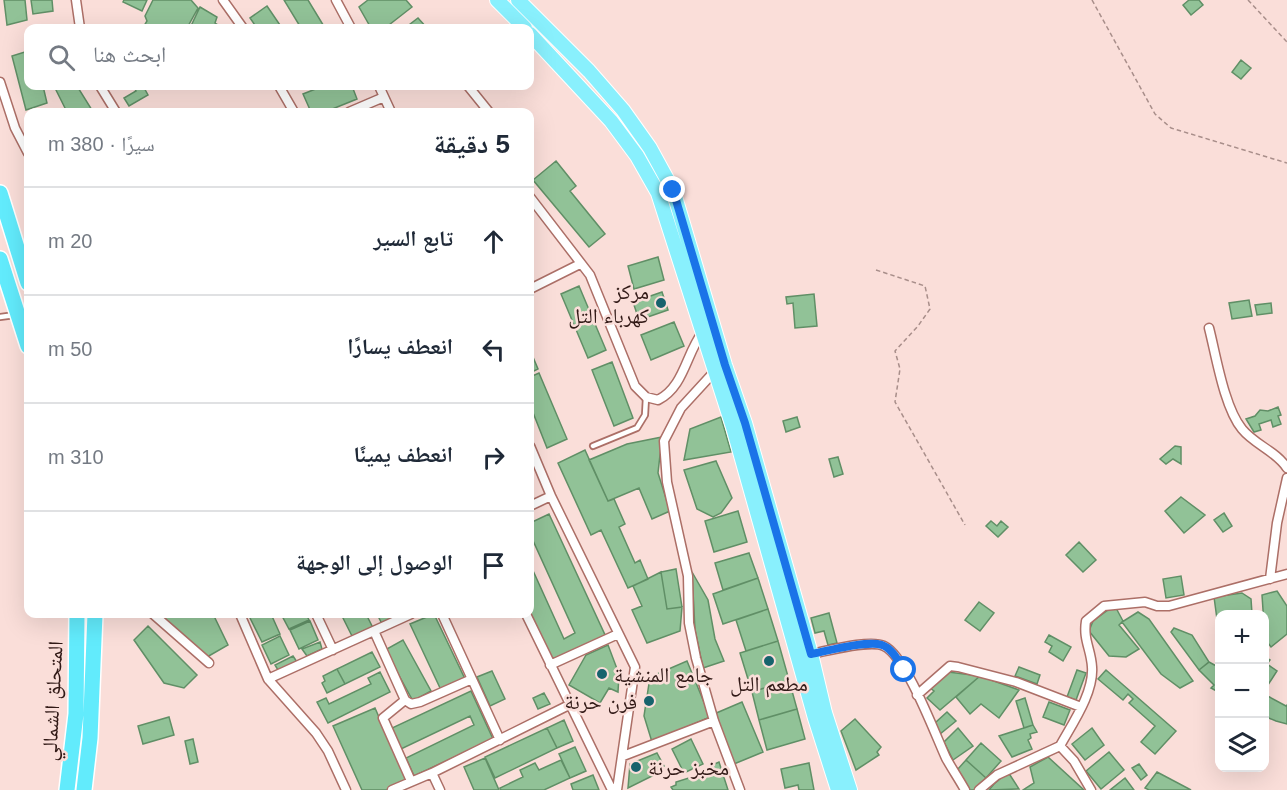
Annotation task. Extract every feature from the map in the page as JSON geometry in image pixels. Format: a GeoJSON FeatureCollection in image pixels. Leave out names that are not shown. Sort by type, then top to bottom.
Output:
{"type":"FeatureCollection","features":[{"type":"Feature","properties":{"kind":"highway"},"geometry":{"type":"LineString","coordinates":[[0,193],[24,270]]}},
{"type":"Feature","properties":{"kind":"highway"},"geometry":{"type":"LineString","coordinates":[[0,259],[24,333]]}},
{"type":"Feature","properties":{"kind":"highway","name":"المتحلق الشمالي"},"geometry":{"type":"LineString","coordinates":[[67,790],[76,714],[77,618]]}},
{"type":"Feature","properties":{"kind":"highway","name":"المتحلق الشمالي"},"geometry":{"type":"LineString","coordinates":[[84,790],[90,738],[95,618]]}},
{"type":"Feature","properties":{"kind":"main road"},"geometry":{"type":"LineString","coordinates":[[497,0],[521,24]]}},
{"type":"Feature","properties":{"kind":"main road"},"geometry":{"type":"LineString","coordinates":[[518,0],[589,71],[623,111],[650,148],[673,190],[725,365],[745,423],[811,654],[825,713],[850,790]]}},
{"type":"Feature","properties":{"kind":"main road"},"geometry":{"type":"LineString","coordinates":[[534,38],[604,112],[637,156],[658,194],[733,427],[815,718],[838,790]]}},
{"type":"Feature","properties":{"kind":"street"},"geometry":{"type":"LineString","coordinates":[[76,0],[79,24]]}},
{"type":"Feature","properties":{"kind":"street"},"geometry":{"type":"LineString","coordinates":[[222,0],[240,24]]}},
{"type":"Feature","properties":{"kind":"street"},"geometry":{"type":"LineString","coordinates":[[336,0],[349,24]]}},
{"type":"Feature","properties":{"kind":"street"},"geometry":{"type":"LineString","coordinates":[[0,82],[15,128],[24,145]]}},
{"type":"Feature","properties":{"kind":"street"},"geometry":{"type":"LineString","coordinates":[[102,90],[114,108]]}},
{"type":"Feature","properties":{"kind":"street"},"geometry":{"type":"LineString","coordinates":[[281,90],[292,108]]}},
{"type":"Feature","properties":{"kind":"street"},"geometry":{"type":"LineString","coordinates":[[381,90],[389,108]]}},
{"type":"Feature","properties":{"kind":"street"},"geometry":{"type":"LineString","coordinates":[[471,90],[486,108]]}},
{"type":"Feature","properties":{"kind":"street"},"geometry":{"type":"LineString","coordinates":[[358,108],[384,97]]}},
{"type":"Feature","properties":{"kind":"street"},"geometry":{"type":"LineString","coordinates":[[534,202],[590,275],[635,386],[646,397],[658,400],[667,395],[676,384],[694,343],[702,333]]}},
{"type":"Feature","properties":{"kind":"street"},"geometry":{"type":"LineString","coordinates":[[534,288],[580,264]]}},
{"type":"Feature","properties":{"kind":"street"},"geometry":{"type":"LineString","coordinates":[[1209,328],[1230,404],[1241,427],[1253,440],[1281,459],[1287,468]]}},
{"type":"Feature","properties":{"kind":"street"},"geometry":{"type":"LineString","coordinates":[[714,372],[681,408],[664,441],[667,482],[688,576],[691,634],[696,658],[714,721],[740,790]]}},
{"type":"Feature","properties":{"kind":"street"},"geometry":{"type":"LineString","coordinates":[[534,456],[551,496],[635,667],[617,790]]}},
{"type":"Feature","properties":{"kind":"street"},"geometry":{"type":"LineString","coordinates":[[1270,579],[1277,523],[1287,478]]}},
{"type":"Feature","properties":{"kind":"street"},"geometry":{"type":"LineString","coordinates":[[534,504],[551,496]]}},
{"type":"Feature","properties":{"kind":"street"},"geometry":{"type":"LineString","coordinates":[[980,790],[996,775],[1060,746],[1087,696],[1093,669],[1084,634],[1086,621],[1104,606],[1145,602],[1157,606],[1169,606],[1287,574]]}},
{"type":"Feature","properties":{"kind":"street"},"geometry":{"type":"LineString","coordinates":[[158,618],[209,663]]}},
{"type":"Feature","properties":{"kind":"street"},"geometry":{"type":"LineString","coordinates":[[242,618],[268,679],[316,733],[328,751],[346,790]]}},
{"type":"Feature","properties":{"kind":"street"},"geometry":{"type":"LineString","coordinates":[[318,618],[333,650]]}},
{"type":"Feature","properties":{"kind":"street"},"geometry":{"type":"LineString","coordinates":[[268,679],[402,618]]}},
{"type":"Feature","properties":{"kind":"street"},"geometry":{"type":"LineString","coordinates":[[444,618],[500,740]]}},
{"type":"Feature","properties":{"kind":"street"},"geometry":{"type":"LineString","coordinates":[[528,618],[612,790]]}},
{"type":"Feature","properties":{"kind":"street"},"geometry":{"type":"LineString","coordinates":[[374,631],[405,700],[411,704],[472,679]]}},
{"type":"Feature","properties":{"kind":"street"},"geometry":{"type":"LineString","coordinates":[[550,665],[618,634]]}},
{"type":"Feature","properties":{"kind":"street"},"geometry":{"type":"LineString","coordinates":[[811,654],[852,646],[883,645],[893,653],[917,694],[946,758],[965,790]]}},
{"type":"Feature","properties":{"kind":"street"},"geometry":{"type":"LineString","coordinates":[[917,694],[950,666],[1016,682],[1081,707]]}},
{"type":"Feature","properties":{"kind":"street"},"geometry":{"type":"LineString","coordinates":[[405,700],[383,718],[411,781]]}},
{"type":"Feature","properties":{"kind":"street"},"geometry":{"type":"LineString","coordinates":[[392,790],[432,773],[569,705]]}},
{"type":"Feature","properties":{"kind":"street"},"geometry":{"type":"LineString","coordinates":[[623,756],[714,721]]}},
{"type":"Feature","properties":{"kind":"street"},"geometry":{"type":"LineString","coordinates":[[1060,746],[1074,760],[1091,790]]}},
{"type":"Feature","properties":{"kind":"street"},"geometry":{"type":"LineString","coordinates":[[432,773],[440,790]]}},
{"type":"Feature","properties":{"kind":"lane"},"geometry":{"type":"LineString","coordinates":[[0,317],[18,314]]}},
{"type":"Feature","properties":{"kind":"lane"},"geometry":{"type":"LineString","coordinates":[[593,446],[637,428],[645,415],[646,397]]}},
{"type":"Feature","properties":{"kind":"path"},"geometry":{"type":"LineString","coordinates":[[1092,0],[1155,114],[1171,128],[1287,163]]}},
{"type":"Feature","properties":{"kind":"path"},"geometry":{"type":"LineString","coordinates":[[1248,0],[1287,42]]}},
{"type":"Feature","properties":{"kind":"path"},"geometry":{"type":"LineString","coordinates":[[876,270],[925,286],[930,309],[896,351],[900,369],[895,402],[965,525]]}},
{"type":"Feature","properties":{"kind":"building"},"geometry":{"type":"Polygon","coordinates":[[[4,0],[25,0],[27,20],[7,25],[4,0]]]}},
{"type":"Feature","properties":{"kind":"building"},"geometry":{"type":"Polygon","coordinates":[[[31,0],[52,0],[53,11],[33,14],[31,0]]]}},
{"type":"Feature","properties":{"kind":"building"},"geometry":{"type":"Polygon","coordinates":[[[124,0],[147,0],[142,11],[123,2],[124,0]]]}},
{"type":"Feature","properties":{"kind":"building"},"geometry":{"type":"Polygon","coordinates":[[[153,0],[191,0],[198,8],[189,24],[145,24],[147,21],[145,16],[153,0]]]}},
{"type":"Feature","properties":{"kind":"building"},"geometry":{"type":"Polygon","coordinates":[[[284,0],[308,0],[323,24],[299,24],[284,0]]]}},
{"type":"Feature","properties":{"kind":"building"},"geometry":{"type":"Polygon","coordinates":[[[368,0],[406,0],[412,7],[390,24],[369,24],[359,7],[368,0]]]}},
{"type":"Feature","properties":{"kind":"building"},"geometry":{"type":"Polygon","coordinates":[[[1189,0],[1199,0],[1203,5],[1191,15],[1183,5],[1189,0]]]}},
{"type":"Feature","properties":{"kind":"building"},"geometry":{"type":"Polygon","coordinates":[[[267,6],[279,24],[254,24],[250,18],[267,6]]]}},
{"type":"Feature","properties":{"kind":"building"},"geometry":{"type":"Polygon","coordinates":[[[200,7],[217,17],[216,24],[192,24],[200,7]]]}},
{"type":"Feature","properties":{"kind":"building"},"geometry":{"type":"Polygon","coordinates":[[[418,18],[423,24],[410,24],[418,18]]]}},
{"type":"Feature","properties":{"kind":"building"},"geometry":{"type":"Polygon","coordinates":[[[24,52],[24,90],[44,90],[47,103],[25,108],[12,56],[24,52]]]}},
{"type":"Feature","properties":{"kind":"building"},"geometry":{"type":"Polygon","coordinates":[[[1241,60],[1251,68],[1241,79],[1232,72],[1241,60]]]}},
{"type":"Feature","properties":{"kind":"building"},"geometry":{"type":"Polygon","coordinates":[[[56,90],[80,90],[91,108],[65,108],[56,90]]]}},
{"type":"Feature","properties":{"kind":"building"},"geometry":{"type":"Polygon","coordinates":[[[145,90],[148,95],[129,106],[124,98],[136,91],[145,90]]]}},
{"type":"Feature","properties":{"kind":"building"},"geometry":{"type":"Polygon","coordinates":[[[313,90],[354,90],[357,99],[335,108],[309,108],[303,94],[313,90]]]}},
{"type":"Feature","properties":{"kind":"building"},"geometry":{"type":"Polygon","coordinates":[[[556,161],[576,186],[570,191],[605,234],[589,247],[534,179],[556,161]]]}},
{"type":"Feature","properties":{"kind":"building"},"geometry":{"type":"Polygon","coordinates":[[[658,257],[664,280],[634,289],[628,266],[658,257]]]}},
{"type":"Feature","properties":{"kind":"building"},"geometry":{"type":"Polygon","coordinates":[[[579,286],[606,350],[588,358],[561,294],[579,286]]]}},
{"type":"Feature","properties":{"kind":"building"},"geometry":{"type":"Polygon","coordinates":[[[662,292],[668,310],[639,320],[633,302],[662,292]]]}},
{"type":"Feature","properties":{"kind":"building"},"geometry":{"type":"Polygon","coordinates":[[[814,294],[817,326],[795,328],[793,303],[787,304],[786,297],[814,294]]]}},
{"type":"Feature","properties":{"kind":"building"},"geometry":{"type":"Polygon","coordinates":[[[1249,300],[1252,316],[1232,319],[1229,303],[1249,300]]]}},
{"type":"Feature","properties":{"kind":"building"},"geometry":{"type":"Polygon","coordinates":[[[1271,303],[1272,313],[1257,315],[1255,305],[1271,303]]]}},
{"type":"Feature","properties":{"kind":"building"},"geometry":{"type":"Polygon","coordinates":[[[674,322],[684,346],[651,360],[641,335],[674,322]]]}},
{"type":"Feature","properties":{"kind":"building"},"geometry":{"type":"Polygon","coordinates":[[[534,360],[538,369],[534,371],[534,360]]]}},
{"type":"Feature","properties":{"kind":"building"},"geometry":{"type":"Polygon","coordinates":[[[612,362],[633,418],[614,426],[592,370],[612,362]]]}},
{"type":"Feature","properties":{"kind":"building"},"geometry":{"type":"Polygon","coordinates":[[[539,373],[567,439],[547,448],[534,415],[534,375],[539,373]]]}},
{"type":"Feature","properties":{"kind":"building"},"geometry":{"type":"Polygon","coordinates":[[[1278,407],[1281,424],[1273,427],[1271,420],[1259,424],[1261,430],[1254,432],[1246,419],[1255,416],[1260,410],[1268,411],[1278,407]]]}},
{"type":"Feature","properties":{"kind":"building"},"geometry":{"type":"Polygon","coordinates":[[[721,417],[731,452],[684,460],[690,429],[721,417]]]}},
{"type":"Feature","properties":{"kind":"building"},"geometry":{"type":"Polygon","coordinates":[[[797,417],[800,427],[786,432],[783,421],[797,417]]]}},
{"type":"Feature","properties":{"kind":"building"},"geometry":{"type":"Polygon","coordinates":[[[662,437],[658,473],[670,511],[652,519],[639,488],[608,501],[589,460],[627,444],[662,437]]]}},
{"type":"Feature","properties":{"kind":"building"},"geometry":{"type":"Polygon","coordinates":[[[1175,446],[1181,447],[1181,464],[1173,459],[1166,464],[1160,459],[1175,446]]]}},
{"type":"Feature","properties":{"kind":"building"},"geometry":{"type":"Polygon","coordinates":[[[585,450],[608,501],[614,499],[625,524],[619,527],[635,563],[640,560],[648,579],[628,588],[601,530],[591,535],[558,463],[585,450]]]}},
{"type":"Feature","properties":{"kind":"building"},"geometry":{"type":"Polygon","coordinates":[[[838,457],[843,474],[834,477],[829,459],[838,457]]]}},
{"type":"Feature","properties":{"kind":"building"},"geometry":{"type":"Polygon","coordinates":[[[716,461],[732,498],[721,513],[713,517],[697,509],[684,470],[716,461]]]}},
{"type":"Feature","properties":{"kind":"building"},"geometry":{"type":"Polygon","coordinates":[[[1181,497],[1205,515],[1184,533],[1165,511],[1181,497]]]}},
{"type":"Feature","properties":{"kind":"building"},"geometry":{"type":"Polygon","coordinates":[[[738,511],[747,542],[714,552],[705,521],[738,511]]]}},
{"type":"Feature","properties":{"kind":"building"},"geometry":{"type":"Polygon","coordinates":[[[1224,513],[1232,526],[1223,532],[1214,520],[1224,513]]]}},
{"type":"Feature","properties":{"kind":"building"},"geometry":{"type":"Polygon","coordinates":[[[549,514],[606,637],[552,663],[532,618],[534,618],[534,573],[564,639],[575,633],[534,543],[534,521],[549,514]]]}},
{"type":"Feature","properties":{"kind":"building"},"geometry":{"type":"Polygon","coordinates":[[[991,521],[997,526],[1001,521],[1008,527],[998,537],[986,526],[991,521]]]}},
{"type":"Feature","properties":{"kind":"building"},"geometry":{"type":"Polygon","coordinates":[[[1079,542],[1096,560],[1083,572],[1066,555],[1079,542]]]}},
{"type":"Feature","properties":{"kind":"building"},"geometry":{"type":"Polygon","coordinates":[[[749,553],[758,578],[723,590],[715,563],[749,553]]]}},
{"type":"Feature","properties":{"kind":"building"},"geometry":{"type":"Polygon","coordinates":[[[676,569],[682,607],[667,609],[661,572],[676,569]]]}},
{"type":"Feature","properties":{"kind":"building"},"geometry":{"type":"Polygon","coordinates":[[[661,572],[667,609],[682,607],[680,631],[647,643],[632,610],[642,606],[633,586],[661,572]]]}},
{"type":"Feature","properties":{"kind":"building"},"geometry":{"type":"Polygon","coordinates":[[[692,572],[708,600],[715,639],[724,661],[703,668],[695,630],[692,572]]]}},
{"type":"Feature","properties":{"kind":"building"},"geometry":{"type":"Polygon","coordinates":[[[1181,576],[1184,595],[1166,598],[1163,579],[1181,576]]]}},
{"type":"Feature","properties":{"kind":"building"},"geometry":{"type":"Polygon","coordinates":[[[758,578],[768,609],[723,624],[713,594],[758,578]]]}},
{"type":"Feature","properties":{"kind":"building"},"geometry":{"type":"Polygon","coordinates":[[[1277,591],[1287,606],[1287,634],[1271,647],[1269,644],[1269,610],[1263,610],[1262,595],[1277,591]]]}},
{"type":"Feature","properties":{"kind":"building"},"geometry":{"type":"Polygon","coordinates":[[[1242,593],[1251,599],[1252,610],[1216,610],[1214,597],[1242,593]]]}},
{"type":"Feature","properties":{"kind":"building"},"geometry":{"type":"Polygon","coordinates":[[[979,602],[994,613],[980,631],[965,620],[979,602]]]}},
{"type":"Feature","properties":{"kind":"building"},"geometry":{"type":"Polygon","coordinates":[[[1116,608],[1123,621],[1119,625],[1139,649],[1126,657],[1109,656],[1089,631],[1093,621],[1108,610],[1116,608]]]}},
{"type":"Feature","properties":{"kind":"building"},"geometry":{"type":"Polygon","coordinates":[[[768,609],[778,641],[746,651],[736,620],[768,609]]]}},
{"type":"Feature","properties":{"kind":"building"},"geometry":{"type":"Polygon","coordinates":[[[1138,612],[1149,619],[1193,681],[1180,688],[1161,674],[1122,622],[1138,612]]]}},
{"type":"Feature","properties":{"kind":"building"},"geometry":{"type":"Polygon","coordinates":[[[829,613],[837,643],[828,645],[824,631],[815,633],[811,618],[829,613]]]}},
{"type":"Feature","properties":{"kind":"building"},"geometry":{"type":"Polygon","coordinates":[[[164,618],[215,618],[228,645],[207,657],[164,618]]]}},
{"type":"Feature","properties":{"kind":"building"},"geometry":{"type":"Polygon","coordinates":[[[250,618],[273,618],[280,634],[262,642],[250,618]]]}},
{"type":"Feature","properties":{"kind":"building"},"geometry":{"type":"Polygon","coordinates":[[[283,618],[308,618],[309,620],[289,629],[283,618]]]}},
{"type":"Feature","properties":{"kind":"building"},"geometry":{"type":"Polygon","coordinates":[[[343,618],[368,618],[373,628],[353,638],[343,618]]]}},
{"type":"Feature","properties":{"kind":"building"},"geometry":{"type":"Polygon","coordinates":[[[379,618],[398,618],[383,626],[379,618]]]}},
{"type":"Feature","properties":{"kind":"building"},"geometry":{"type":"Polygon","coordinates":[[[424,618],[436,618],[465,679],[441,690],[410,624],[424,618]]]}},
{"type":"Feature","properties":{"kind":"building"},"geometry":{"type":"Polygon","coordinates":[[[310,621],[318,640],[299,649],[290,630],[310,621]]]}},
{"type":"Feature","properties":{"kind":"building"},"geometry":{"type":"Polygon","coordinates":[[[148,626],[197,675],[184,688],[164,683],[134,640],[148,626]]]}},
{"type":"Feature","properties":{"kind":"building"},"geometry":{"type":"Polygon","coordinates":[[[1174,628],[1192,635],[1209,662],[1199,670],[1171,632],[1174,628]]]}},
{"type":"Feature","properties":{"kind":"building"},"geometry":{"type":"Polygon","coordinates":[[[1049,635],[1071,647],[1063,661],[1049,652],[1052,646],[1045,642],[1049,635]]]}},
{"type":"Feature","properties":{"kind":"building"},"geometry":{"type":"Polygon","coordinates":[[[280,636],[289,655],[271,664],[262,645],[280,636]]]}},
{"type":"Feature","properties":{"kind":"building"},"geometry":{"type":"Polygon","coordinates":[[[403,640],[431,691],[413,701],[385,650],[403,640]]]}},
{"type":"Feature","properties":{"kind":"building"},"geometry":{"type":"Polygon","coordinates":[[[778,641],[789,680],[752,692],[740,653],[778,641]]]}},
{"type":"Feature","properties":{"kind":"building"},"geometry":{"type":"Polygon","coordinates":[[[320,642],[322,649],[307,656],[302,649],[320,642]]]}},
{"type":"Feature","properties":{"kind":"building"},"geometry":{"type":"Polygon","coordinates":[[[608,645],[619,674],[618,692],[609,688],[600,703],[569,685],[586,655],[608,645]]]}},
{"type":"Feature","properties":{"kind":"building"},"geometry":{"type":"Polygon","coordinates":[[[372,652],[380,667],[345,684],[337,669],[372,652]]]}},
{"type":"Feature","properties":{"kind":"building"},"geometry":{"type":"Polygon","coordinates":[[[293,656],[297,662],[278,670],[275,665],[293,656]]]}},
{"type":"Feature","properties":{"kind":"building"},"geometry":{"type":"Polygon","coordinates":[[[687,661],[710,717],[652,742],[644,716],[650,677],[687,661]]]}},
{"type":"Feature","properties":{"kind":"building"},"geometry":{"type":"Polygon","coordinates":[[[1209,662],[1215,665],[1215,690],[1211,688],[1214,685],[1199,670],[1209,662]]]}},
{"type":"Feature","properties":{"kind":"building"},"geometry":{"type":"Polygon","coordinates":[[[1269,665],[1277,671],[1269,683],[1269,665]]]}},
{"type":"Feature","properties":{"kind":"building"},"geometry":{"type":"Polygon","coordinates":[[[1019,667],[1040,675],[1037,684],[1015,676],[1019,667]]]}},
{"type":"Feature","properties":{"kind":"building"},"geometry":{"type":"Polygon","coordinates":[[[337,669],[345,684],[327,693],[322,683],[325,681],[323,676],[337,669]]]}},
{"type":"Feature","properties":{"kind":"building"},"geometry":{"type":"Polygon","coordinates":[[[1077,670],[1086,673],[1076,700],[1067,697],[1077,670]]]}},
{"type":"Feature","properties":{"kind":"building"},"geometry":{"type":"Polygon","coordinates":[[[1106,670],[1176,731],[1155,754],[1141,742],[1155,726],[1129,703],[1133,699],[1128,694],[1123,700],[1098,679],[1106,670]]]}},
{"type":"Feature","properties":{"kind":"building"},"geometry":{"type":"Polygon","coordinates":[[[492,671],[505,699],[490,706],[477,677],[492,671]]]}},
{"type":"Feature","properties":{"kind":"building"},"geometry":{"type":"Polygon","coordinates":[[[380,672],[390,692],[328,723],[317,702],[326,698],[329,704],[371,684],[368,678],[380,672]]]}},
{"type":"Feature","properties":{"kind":"building"},"geometry":{"type":"Polygon","coordinates":[[[948,672],[980,676],[940,710],[927,698],[934,691],[930,688],[948,672]]]}},
{"type":"Feature","properties":{"kind":"building"},"geometry":{"type":"Polygon","coordinates":[[[980,676],[1019,690],[999,718],[981,704],[970,714],[956,697],[980,676]]]}},
{"type":"Feature","properties":{"kind":"building"},"geometry":{"type":"Polygon","coordinates":[[[789,680],[797,709],[759,720],[752,692],[789,680]]]}},
{"type":"Feature","properties":{"kind":"building"},"geometry":{"type":"Polygon","coordinates":[[[471,691],[493,739],[414,776],[406,758],[474,725],[470,716],[401,749],[392,728],[471,691]]]}},
{"type":"Feature","properties":{"kind":"building"},"geometry":{"type":"Polygon","coordinates":[[[544,693],[550,704],[538,709],[533,698],[544,693]]]}},
{"type":"Feature","properties":{"kind":"building"},"geometry":{"type":"Polygon","coordinates":[[[1269,697],[1287,705],[1287,724],[1269,718],[1269,697]]]}},
{"type":"Feature","properties":{"kind":"building"},"geometry":{"type":"Polygon","coordinates":[[[1025,698],[1033,725],[1024,728],[1016,701],[1025,698]]]}},
{"type":"Feature","properties":{"kind":"building"},"geometry":{"type":"Polygon","coordinates":[[[742,702],[763,752],[734,764],[714,714],[742,702]]]}},
{"type":"Feature","properties":{"kind":"building"},"geometry":{"type":"Polygon","coordinates":[[[1049,702],[1070,710],[1064,725],[1043,717],[1049,702]]]}},
{"type":"Feature","properties":{"kind":"building"},"geometry":{"type":"Polygon","coordinates":[[[375,708],[407,781],[387,790],[362,790],[333,726],[375,708]]]}},
{"type":"Feature","properties":{"kind":"building"},"geometry":{"type":"Polygon","coordinates":[[[797,709],[805,739],[767,750],[759,720],[797,709]]]}},
{"type":"Feature","properties":{"kind":"building"},"geometry":{"type":"Polygon","coordinates":[[[947,712],[956,721],[940,734],[935,723],[947,712]]]}},
{"type":"Feature","properties":{"kind":"building"},"geometry":{"type":"Polygon","coordinates":[[[169,717],[174,735],[143,744],[138,726],[169,717]]]}},
{"type":"Feature","properties":{"kind":"building"},"geometry":{"type":"Polygon","coordinates":[[[855,719],[881,747],[877,752],[879,755],[856,770],[841,731],[855,719]]]}},
{"type":"Feature","properties":{"kind":"building"},"geometry":{"type":"Polygon","coordinates":[[[564,720],[573,741],[557,748],[547,728],[564,720]]]}},
{"type":"Feature","properties":{"kind":"building"},"geometry":{"type":"Polygon","coordinates":[[[1033,725],[1037,732],[1030,734],[1031,738],[1028,740],[1032,749],[1012,757],[999,736],[1033,725]]]}},
{"type":"Feature","properties":{"kind":"building"},"geometry":{"type":"Polygon","coordinates":[[[547,728],[557,748],[495,778],[485,757],[547,728]]]}},
{"type":"Feature","properties":{"kind":"building"},"geometry":{"type":"Polygon","coordinates":[[[958,728],[973,746],[953,760],[944,742],[958,728]]]}},
{"type":"Feature","properties":{"kind":"building"},"geometry":{"type":"Polygon","coordinates":[[[1092,728],[1104,745],[1085,760],[1072,744],[1092,728]]]}},
{"type":"Feature","properties":{"kind":"building"},"geometry":{"type":"Polygon","coordinates":[[[193,739],[198,762],[190,764],[185,741],[193,739]]]}},
{"type":"Feature","properties":{"kind":"building"},"geometry":{"type":"Polygon","coordinates":[[[691,739],[703,764],[684,773],[672,749],[691,739]]]}},
{"type":"Feature","properties":{"kind":"building"},"geometry":{"type":"Polygon","coordinates":[[[981,743],[1001,761],[986,778],[966,760],[981,743]]]}},
{"type":"Feature","properties":{"kind":"building"},"geometry":{"type":"Polygon","coordinates":[[[575,747],[586,771],[570,778],[559,754],[575,747]]]}},
{"type":"Feature","properties":{"kind":"building"},"geometry":{"type":"Polygon","coordinates":[[[1109,752],[1124,770],[1101,789],[1086,771],[1109,752]]]}},
{"type":"Feature","properties":{"kind":"building"},"geometry":{"type":"Polygon","coordinates":[[[657,753],[664,766],[659,769],[660,772],[628,788],[630,764],[657,753]]]}},
{"type":"Feature","properties":{"kind":"building"},"geometry":{"type":"Polygon","coordinates":[[[1048,757],[1084,790],[1023,790],[1034,783],[1030,767],[1048,757]]]}},
{"type":"Feature","properties":{"kind":"building"},"geometry":{"type":"Polygon","coordinates":[[[485,758],[499,790],[474,790],[464,767],[485,758]]]}},
{"type":"Feature","properties":{"kind":"building"},"geometry":{"type":"Polygon","coordinates":[[[561,760],[570,778],[544,790],[501,790],[500,788],[523,777],[520,770],[535,763],[539,770],[561,760]]]}},
{"type":"Feature","properties":{"kind":"building"},"geometry":{"type":"Polygon","coordinates":[[[966,760],[986,778],[974,790],[969,790],[957,770],[966,760]]]}},
{"type":"Feature","properties":{"kind":"building"},"geometry":{"type":"Polygon","coordinates":[[[719,762],[728,790],[673,790],[671,787],[676,785],[676,782],[708,772],[708,767],[719,762]]]}},
{"type":"Feature","properties":{"kind":"building"},"geometry":{"type":"Polygon","coordinates":[[[809,763],[814,790],[799,790],[798,785],[785,788],[781,769],[809,763]]]}},
{"type":"Feature","properties":{"kind":"building"},"geometry":{"type":"Polygon","coordinates":[[[1139,764],[1147,775],[1141,780],[1132,768],[1139,764]]]}},
{"type":"Feature","properties":{"kind":"building"},"geometry":{"type":"Polygon","coordinates":[[[1008,772],[1019,789],[989,790],[994,784],[1008,772]]]}},
{"type":"Feature","properties":{"kind":"building"},"geometry":{"type":"Polygon","coordinates":[[[1157,772],[1191,790],[1149,790],[1145,788],[1157,772]]]}},
{"type":"Feature","properties":{"kind":"building"},"geometry":{"type":"Polygon","coordinates":[[[593,775],[599,790],[573,790],[571,784],[593,775]]]}},
{"type":"Feature","properties":{"kind":"building"},"geometry":{"type":"Polygon","coordinates":[[[1125,778],[1134,790],[1110,790],[1125,778]]]}},
{"type":"Feature","properties":{"kind":"place","name":"مركز كهرباء التل"},"geometry":{"type":"Point","coordinates":[661,303]}},
{"type":"Feature","properties":{"kind":"place","name":"مطعم التل"},"geometry":{"type":"Point","coordinates":[769,661]}},
{"type":"Feature","properties":{"kind":"place","name":"جامع المنشية"},"geometry":{"type":"Point","coordinates":[602,674]}},
{"type":"Feature","properties":{"kind":"place","name":"فرن حرنة"},"geometry":{"type":"Point","coordinates":[649,701]}},
{"type":"Feature","properties":{"kind":"place","name":"مخبز حرنة"},"geometry":{"type":"Point","coordinates":[636,767]}},
{"type":"Feature","properties":{"kind":"route"},"geometry":{"type":"LineString","coordinates":[[673,190],[725,365],[745,423],[811,654],[852,646],[883,645],[893,653],[904,670]]}}]}
